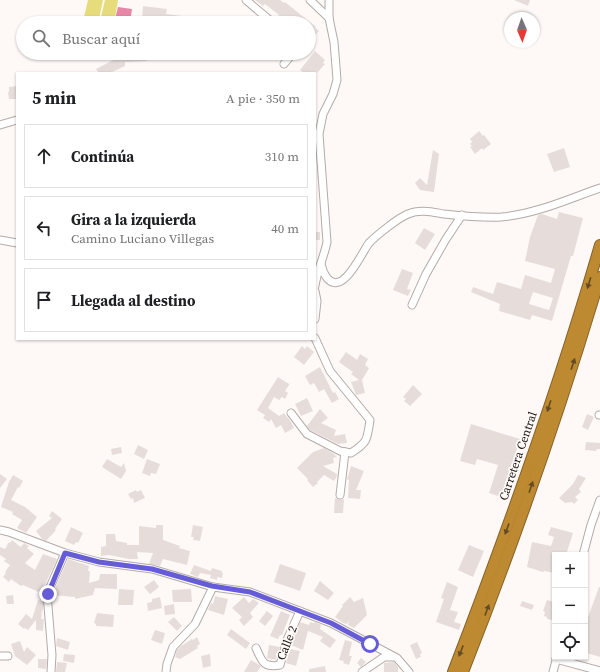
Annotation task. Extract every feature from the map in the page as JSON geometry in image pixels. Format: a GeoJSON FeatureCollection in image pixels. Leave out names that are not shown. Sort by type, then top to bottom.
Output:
{"type":"FeatureCollection","features":[{"type":"Feature","properties":{"kind":"highway","name":"Carretera Central"},"geometry":{"type":"LineString","coordinates":[[453,672],[523,483],[580,312],[600,245]]}},
{"type":"Feature","properties":{"kind":"highway","name":"Carretera Central"},"geometry":{"type":"LineString","coordinates":[[463,672],[552,428],[600,277]]}},
{"type":"Feature","properties":{"kind":"street"},"geometry":{"type":"LineString","coordinates":[[246,0],[265,16]]}},
{"type":"Feature","properties":{"kind":"street"},"geometry":{"type":"LineString","coordinates":[[310,0],[329,18]]}},
{"type":"Feature","properties":{"kind":"street"},"geometry":{"type":"LineString","coordinates":[[316,282],[327,242],[319,134],[323,114],[333,94],[337,80],[334,42],[329,18],[329,0]]}},
{"type":"Feature","properties":{"kind":"street"},"geometry":{"type":"LineString","coordinates":[[284,64],[287,60]]}},
{"type":"Feature","properties":{"kind":"street"},"geometry":{"type":"LineString","coordinates":[[0,125],[16,120]]}},
{"type":"Feature","properties":{"kind":"street"},"geometry":{"type":"LineString","coordinates":[[321,264],[328,279],[332,282],[340,282],[346,278],[370,243],[395,221],[409,214],[420,211],[482,218],[503,217],[550,206],[600,188]]}},
{"type":"Feature","properties":{"kind":"street"},"geometry":{"type":"LineString","coordinates":[[412,305],[426,274],[462,215]]}},
{"type":"Feature","properties":{"kind":"street"},"geometry":{"type":"LineString","coordinates":[[0,232],[1,241],[16,243]]}},
{"type":"Feature","properties":{"kind":"street"},"geometry":{"type":"LineString","coordinates":[[316,296],[316,310]]}},
{"type":"Feature","properties":{"kind":"street"},"geometry":{"type":"LineString","coordinates":[[291,413],[307,434],[340,451],[351,453],[363,446],[368,436],[370,420],[330,371],[316,340]]}},
{"type":"Feature","properties":{"kind":"street"},"geometry":{"type":"LineString","coordinates":[[340,495],[345,452]]}},
{"type":"Feature","properties":{"kind":"street"},"geometry":{"type":"LineString","coordinates":[[585,552],[591,525],[600,500]]}},
{"type":"Feature","properties":{"kind":"street"},"geometry":{"type":"LineString","coordinates":[[0,530],[65,553],[99,562],[152,569],[212,586],[250,592],[331,623],[394,657],[409,672]]}},
{"type":"Feature","properties":{"kind":"street"},"geometry":{"type":"LineString","coordinates":[[51,672],[52,655],[48,594],[65,553]]}},
{"type":"Feature","properties":{"kind":"street"},"geometry":{"type":"LineString","coordinates":[[166,672],[173,647],[195,624],[212,586]]}},
{"type":"Feature","properties":{"kind":"street","name":"Calle 2"},"geometry":{"type":"LineString","coordinates":[[256,648],[266,669],[280,664],[287,640],[300,611]]}},
{"type":"Feature","properties":{"kind":"street"},"geometry":{"type":"LineString","coordinates":[[0,656],[8,656]]}},
{"type":"Feature","properties":{"kind":"street"},"geometry":{"type":"LineString","coordinates":[[362,672],[384,657],[394,657]]}},
{"type":"Feature","properties":{"kind":"street"},"geometry":{"type":"LineString","coordinates":[[553,672],[556,660]]}},
{"type":"Feature","properties":{"kind":"street"},"geometry":{"type":"LineString","coordinates":[[563,660],[600,671]]}},
{"type":"Feature","properties":{"kind":"shaded area"},"geometry":{"type":"Polygon","coordinates":[[[88,0],[103,0],[100,16],[84,16],[88,0]]]}},
{"type":"Feature","properties":{"kind":"shaded area"},"geometry":{"type":"Polygon","coordinates":[[[105,0],[118,0],[115,16],[101,16],[105,0]]]}},
{"type":"Feature","properties":{"kind":"shaded area"},"geometry":{"type":"Polygon","coordinates":[[[118,7],[132,9],[131,16],[116,16],[118,7]]]}},
{"type":"Feature","properties":{"kind":"building"},"geometry":{"type":"Polygon","coordinates":[[[255,0],[280,0],[284,3],[285,2],[302,16],[278,16],[265,4],[263,6],[255,0]]]}},
{"type":"Feature","properties":{"kind":"building"},"geometry":{"type":"Polygon","coordinates":[[[514,0],[530,0],[528,6],[514,0]]]}},
{"type":"Feature","properties":{"kind":"building"},"geometry":{"type":"Polygon","coordinates":[[[143,6],[167,9],[166,14],[182,16],[142,16],[143,6]]]}},
{"type":"Feature","properties":{"kind":"building"},"geometry":{"type":"Polygon","coordinates":[[[316,52],[325,60],[323,63],[325,64],[317,73],[303,72],[300,70],[308,60],[316,60],[316,52]]]}},
{"type":"Feature","properties":{"kind":"building"},"geometry":{"type":"Polygon","coordinates":[[[113,60],[147,60],[125,62],[125,66],[112,72],[98,72],[96,69],[113,60]]]}},
{"type":"Feature","properties":{"kind":"building"},"geometry":{"type":"Polygon","coordinates":[[[16,86],[16,99],[9,99],[9,87],[16,86]]]}},
{"type":"Feature","properties":{"kind":"building"},"geometry":{"type":"Polygon","coordinates":[[[479,131],[491,144],[483,150],[482,148],[475,154],[470,147],[472,146],[470,144],[472,142],[470,139],[479,131]]]}},
{"type":"Feature","properties":{"kind":"building"},"geometry":{"type":"Polygon","coordinates":[[[564,148],[570,167],[554,172],[547,154],[564,148]]]}},
{"type":"Feature","properties":{"kind":"building"},"geometry":{"type":"Polygon","coordinates":[[[433,150],[439,154],[434,192],[420,190],[415,183],[420,178],[427,185],[433,150]]]}},
{"type":"Feature","properties":{"kind":"building"},"geometry":{"type":"Polygon","coordinates":[[[559,212],[583,218],[573,256],[571,256],[552,321],[532,315],[530,320],[499,311],[500,304],[471,292],[473,287],[493,294],[497,282],[521,289],[525,275],[551,283],[555,269],[525,261],[530,237],[538,215],[542,214],[557,219],[559,212]],[[533,292],[529,304],[549,310],[553,298],[533,292]]]}},
{"type":"Feature","properties":{"kind":"building"},"geometry":{"type":"Polygon","coordinates":[[[424,228],[435,234],[425,250],[415,243],[424,228]]]}},
{"type":"Feature","properties":{"kind":"building"},"geometry":{"type":"Polygon","coordinates":[[[316,232],[320,232],[320,240],[316,240],[316,232]]]}},
{"type":"Feature","properties":{"kind":"building"},"geometry":{"type":"Polygon","coordinates":[[[402,269],[413,273],[407,289],[411,290],[408,296],[393,290],[402,269]]]}},
{"type":"Feature","properties":{"kind":"building"},"geometry":{"type":"Polygon","coordinates":[[[302,346],[305,349],[307,346],[314,352],[304,365],[294,357],[302,346]]]}},
{"type":"Feature","properties":{"kind":"building"},"geometry":{"type":"Polygon","coordinates":[[[346,352],[357,360],[360,354],[368,359],[365,365],[369,368],[362,380],[365,393],[356,395],[351,382],[359,380],[351,374],[353,372],[339,362],[346,352]]]}},
{"type":"Feature","properties":{"kind":"building"},"geometry":{"type":"Polygon","coordinates":[[[320,367],[333,393],[335,392],[339,399],[332,403],[324,389],[319,392],[314,383],[310,385],[305,376],[320,367]]]}},
{"type":"Feature","properties":{"kind":"building"},"geometry":{"type":"Polygon","coordinates":[[[278,377],[289,384],[291,382],[285,391],[288,393],[285,399],[282,397],[279,400],[274,397],[268,408],[279,416],[284,413],[291,422],[294,428],[285,433],[281,425],[276,428],[271,419],[269,422],[263,418],[265,415],[257,410],[278,377]]]}},
{"type":"Feature","properties":{"kind":"building"},"geometry":{"type":"Polygon","coordinates":[[[413,385],[422,394],[410,406],[404,401],[406,399],[403,397],[413,385]]]}},
{"type":"Feature","properties":{"kind":"building"},"geometry":{"type":"Polygon","coordinates":[[[307,398],[313,411],[301,416],[295,404],[307,398]]]}},
{"type":"Feature","properties":{"kind":"building"},"geometry":{"type":"Polygon","coordinates":[[[320,409],[328,418],[321,423],[336,430],[334,436],[345,434],[347,443],[338,444],[310,430],[307,426],[320,409]]]}},
{"type":"Feature","properties":{"kind":"building"},"geometry":{"type":"Polygon","coordinates":[[[587,414],[594,417],[588,430],[582,427],[587,414]]]}},
{"type":"Feature","properties":{"kind":"building"},"geometry":{"type":"Polygon","coordinates":[[[471,424],[520,439],[501,497],[489,493],[498,465],[477,459],[475,465],[460,461],[471,424]]]}},
{"type":"Feature","properties":{"kind":"building"},"geometry":{"type":"Polygon","coordinates":[[[586,442],[600,443],[600,449],[597,449],[596,451],[585,450],[586,442]]]}},
{"type":"Feature","properties":{"kind":"building"},"geometry":{"type":"Polygon","coordinates":[[[138,445],[148,450],[144,459],[134,454],[138,445]]]}},
{"type":"Feature","properties":{"kind":"building"},"geometry":{"type":"Polygon","coordinates":[[[121,447],[122,453],[112,455],[111,449],[121,447]]]}},
{"type":"Feature","properties":{"kind":"building"},"geometry":{"type":"Polygon","coordinates":[[[324,448],[337,457],[333,458],[334,463],[323,466],[337,474],[337,476],[334,481],[324,475],[313,487],[307,480],[308,479],[297,468],[313,452],[324,448]]]}},
{"type":"Feature","properties":{"kind":"building"},"geometry":{"type":"Polygon","coordinates":[[[107,459],[121,467],[124,463],[126,471],[121,479],[102,467],[107,459]]]}},
{"type":"Feature","properties":{"kind":"building"},"geometry":{"type":"Polygon","coordinates":[[[147,459],[160,464],[156,474],[151,473],[150,476],[142,473],[147,459]]]}},
{"type":"Feature","properties":{"kind":"building"},"geometry":{"type":"Polygon","coordinates":[[[351,466],[364,471],[356,490],[361,490],[360,499],[348,498],[349,480],[347,479],[351,466]]]}},
{"type":"Feature","properties":{"kind":"building"},"geometry":{"type":"Polygon","coordinates":[[[0,474],[7,479],[0,488],[0,474]]]}},
{"type":"Feature","properties":{"kind":"building"},"geometry":{"type":"Polygon","coordinates":[[[13,475],[23,481],[11,500],[25,507],[37,517],[26,533],[17,528],[22,520],[12,514],[13,512],[1,507],[9,482],[13,475]]]}},
{"type":"Feature","properties":{"kind":"building"},"geometry":{"type":"Polygon","coordinates":[[[578,475],[586,478],[579,489],[581,492],[575,497],[578,500],[574,504],[572,502],[565,503],[559,498],[573,484],[578,475]]]}},
{"type":"Feature","properties":{"kind":"building"},"geometry":{"type":"Polygon","coordinates":[[[136,490],[137,492],[141,490],[145,498],[134,503],[133,498],[131,499],[128,494],[136,490]]]}},
{"type":"Feature","properties":{"kind":"building"},"geometry":{"type":"Polygon","coordinates":[[[335,498],[340,500],[344,499],[343,513],[334,513],[335,498]]]}},
{"type":"Feature","properties":{"kind":"building"},"geometry":{"type":"Polygon","coordinates":[[[52,511],[62,519],[55,529],[56,530],[46,541],[42,539],[36,531],[52,518],[49,516],[52,511]]]}},
{"type":"Feature","properties":{"kind":"building"},"geometry":{"type":"Polygon","coordinates":[[[156,525],[163,525],[163,540],[180,546],[179,548],[190,551],[187,565],[163,559],[160,566],[149,564],[153,553],[137,552],[138,559],[129,559],[109,555],[101,556],[101,547],[106,546],[106,534],[115,534],[116,541],[127,543],[127,545],[139,545],[139,526],[156,528],[156,525]]]}},
{"type":"Feature","properties":{"kind":"building"},"geometry":{"type":"Polygon","coordinates":[[[193,525],[203,527],[200,541],[193,540],[194,537],[191,537],[193,525]]]}},
{"type":"Feature","properties":{"kind":"building"},"geometry":{"type":"Polygon","coordinates":[[[71,527],[83,533],[78,543],[76,542],[74,545],[65,541],[71,527]]]}},
{"type":"Feature","properties":{"kind":"building"},"geometry":{"type":"Polygon","coordinates":[[[551,527],[573,533],[567,552],[552,552],[552,572],[543,572],[527,567],[532,542],[551,546],[554,537],[548,535],[551,527]]]}},
{"type":"Feature","properties":{"kind":"building"},"geometry":{"type":"Polygon","coordinates":[[[12,540],[21,547],[24,543],[29,546],[27,548],[34,554],[25,563],[35,570],[43,554],[57,559],[41,593],[23,585],[21,586],[11,579],[9,582],[3,577],[10,565],[4,561],[6,559],[0,555],[0,547],[5,549],[12,540]]]}},
{"type":"Feature","properties":{"kind":"building"},"geometry":{"type":"Polygon","coordinates":[[[469,545],[484,551],[473,577],[458,570],[469,545]]]}},
{"type":"Feature","properties":{"kind":"building"},"geometry":{"type":"Polygon","coordinates":[[[68,559],[89,566],[89,583],[99,580],[100,574],[117,574],[117,589],[95,588],[93,595],[75,599],[75,597],[52,595],[68,559]]]}},
{"type":"Feature","properties":{"kind":"building"},"geometry":{"type":"Polygon","coordinates":[[[280,564],[306,573],[300,591],[274,582],[280,564]]]}},
{"type":"Feature","properties":{"kind":"building"},"geometry":{"type":"Polygon","coordinates":[[[194,565],[211,571],[212,568],[222,571],[222,578],[217,577],[217,580],[210,578],[211,575],[200,573],[198,577],[190,574],[194,565]]]}},
{"type":"Feature","properties":{"kind":"building"},"geometry":{"type":"Polygon","coordinates":[[[154,580],[159,587],[150,594],[144,587],[154,580]]]}},
{"type":"Feature","properties":{"kind":"building"},"geometry":{"type":"Polygon","coordinates":[[[320,581],[334,593],[328,600],[314,591],[320,581]]]}},
{"type":"Feature","properties":{"kind":"building"},"geometry":{"type":"Polygon","coordinates":[[[447,582],[458,587],[450,610],[458,612],[454,622],[461,624],[459,630],[436,622],[444,599],[441,598],[447,582]]]}},
{"type":"Feature","properties":{"kind":"building"},"geometry":{"type":"Polygon","coordinates":[[[600,587],[600,657],[588,653],[588,617],[600,587]]]}},
{"type":"Feature","properties":{"kind":"building"},"geometry":{"type":"Polygon","coordinates":[[[119,589],[134,590],[133,605],[118,605],[119,589]]]}},
{"type":"Feature","properties":{"kind":"building"},"geometry":{"type":"Polygon","coordinates":[[[191,589],[192,602],[173,602],[172,590],[191,589]]]}},
{"type":"Feature","properties":{"kind":"building"},"geometry":{"type":"Polygon","coordinates":[[[13,595],[14,604],[7,604],[6,596],[13,595]]]}},
{"type":"Feature","properties":{"kind":"building"},"geometry":{"type":"Polygon","coordinates":[[[215,596],[228,599],[224,615],[208,610],[211,603],[213,604],[215,596]]]}},
{"type":"Feature","properties":{"kind":"building"},"geometry":{"type":"Polygon","coordinates":[[[160,597],[162,608],[148,611],[147,603],[152,602],[152,599],[160,597]]]}},
{"type":"Feature","properties":{"kind":"building"},"geometry":{"type":"Polygon","coordinates":[[[244,597],[249,603],[253,599],[259,603],[250,613],[253,617],[244,626],[239,620],[242,617],[232,608],[244,597]]]}},
{"type":"Feature","properties":{"kind":"building"},"geometry":{"type":"Polygon","coordinates":[[[350,597],[354,602],[363,598],[367,615],[354,628],[348,625],[349,620],[347,624],[335,617],[343,606],[342,605],[350,597]]]}},
{"type":"Feature","properties":{"kind":"building"},"geometry":{"type":"Polygon","coordinates":[[[38,600],[43,602],[41,619],[44,619],[43,631],[36,630],[36,620],[28,630],[25,628],[24,629],[18,624],[26,614],[32,619],[38,600]]]}},
{"type":"Feature","properties":{"kind":"building"},"geometry":{"type":"Polygon","coordinates":[[[547,600],[552,601],[552,620],[547,619],[547,617],[544,616],[545,612],[543,611],[547,600]]]}},
{"type":"Feature","properties":{"kind":"building"},"geometry":{"type":"Polygon","coordinates":[[[522,601],[534,605],[532,610],[520,606],[522,601]]]}},
{"type":"Feature","properties":{"kind":"building"},"geometry":{"type":"Polygon","coordinates":[[[174,604],[175,614],[165,615],[164,606],[174,604]]]}},
{"type":"Feature","properties":{"kind":"building"},"geometry":{"type":"Polygon","coordinates":[[[267,611],[273,616],[265,626],[259,621],[267,611]]]}},
{"type":"Feature","properties":{"kind":"building"},"geometry":{"type":"Polygon","coordinates":[[[281,611],[290,615],[282,635],[280,635],[278,639],[270,636],[281,611]]]}},
{"type":"Feature","properties":{"kind":"building"},"geometry":{"type":"Polygon","coordinates":[[[97,613],[114,615],[113,627],[96,626],[94,623],[97,613]]]}},
{"type":"Feature","properties":{"kind":"building"},"geometry":{"type":"Polygon","coordinates":[[[174,617],[182,626],[177,631],[168,622],[174,617]]]}},
{"type":"Feature","properties":{"kind":"building"},"geometry":{"type":"Polygon","coordinates":[[[300,622],[309,625],[310,622],[315,622],[321,625],[320,629],[336,640],[330,648],[320,641],[323,637],[308,631],[303,650],[291,645],[300,622]]]}},
{"type":"Feature","properties":{"kind":"building"},"geometry":{"type":"Polygon","coordinates":[[[231,629],[250,643],[246,649],[227,635],[231,629]]]}},
{"type":"Feature","properties":{"kind":"building"},"geometry":{"type":"Polygon","coordinates":[[[155,630],[165,633],[162,644],[151,640],[155,630]]]}},
{"type":"Feature","properties":{"kind":"building"},"geometry":{"type":"Polygon","coordinates":[[[197,637],[200,644],[197,646],[198,648],[180,659],[175,657],[177,650],[181,646],[197,637]]]}},
{"type":"Feature","properties":{"kind":"building"},"geometry":{"type":"Polygon","coordinates":[[[57,638],[70,642],[68,650],[56,646],[57,638]]]}},
{"type":"Feature","properties":{"kind":"building"},"geometry":{"type":"Polygon","coordinates":[[[345,640],[352,642],[349,656],[352,656],[349,665],[343,663],[344,661],[339,660],[345,640]]]}},
{"type":"Feature","properties":{"kind":"building"},"geometry":{"type":"Polygon","coordinates":[[[20,641],[24,652],[27,647],[36,655],[27,665],[15,656],[11,644],[20,641]]]}},
{"type":"Feature","properties":{"kind":"building"},"geometry":{"type":"Polygon","coordinates":[[[417,642],[422,653],[420,654],[421,657],[416,659],[410,645],[417,642]]]}},
{"type":"Feature","properties":{"kind":"building"},"geometry":{"type":"Polygon","coordinates":[[[269,645],[280,647],[276,660],[267,658],[269,645]]]}},
{"type":"Feature","properties":{"kind":"building"},"geometry":{"type":"Polygon","coordinates":[[[290,649],[300,651],[296,666],[286,663],[290,649]]]}},
{"type":"Feature","properties":{"kind":"building"},"geometry":{"type":"Polygon","coordinates":[[[64,654],[75,655],[74,663],[63,661],[64,654]]]}},
{"type":"Feature","properties":{"kind":"building"},"geometry":{"type":"Polygon","coordinates":[[[210,654],[211,666],[203,668],[201,656],[210,654]]]}},
{"type":"Feature","properties":{"kind":"building"},"geometry":{"type":"Polygon","coordinates":[[[361,658],[366,662],[361,667],[357,663],[361,658]]]}},
{"type":"Feature","properties":{"kind":"building"},"geometry":{"type":"Polygon","coordinates":[[[38,659],[47,659],[46,669],[38,668],[38,659]]]}},
{"type":"Feature","properties":{"kind":"building"},"geometry":{"type":"Polygon","coordinates":[[[251,660],[261,666],[257,672],[244,672],[251,660]]]}},
{"type":"Feature","properties":{"kind":"building"},"geometry":{"type":"Polygon","coordinates":[[[57,662],[67,663],[65,672],[56,672],[57,662]]]}},
{"type":"Feature","properties":{"kind":"building"},"geometry":{"type":"Polygon","coordinates":[[[394,662],[398,667],[398,672],[384,672],[384,663],[394,662]]]}},
{"type":"Feature","properties":{"kind":"building"},"geometry":{"type":"Polygon","coordinates":[[[325,666],[326,672],[309,672],[309,669],[325,666]]]}},
{"type":"Feature","properties":{"kind":"route"},"geometry":{"type":"LineString","coordinates":[[48,594],[65,553],[99,562],[152,569],[212,586],[250,592],[331,623],[370,644]]}}]}
